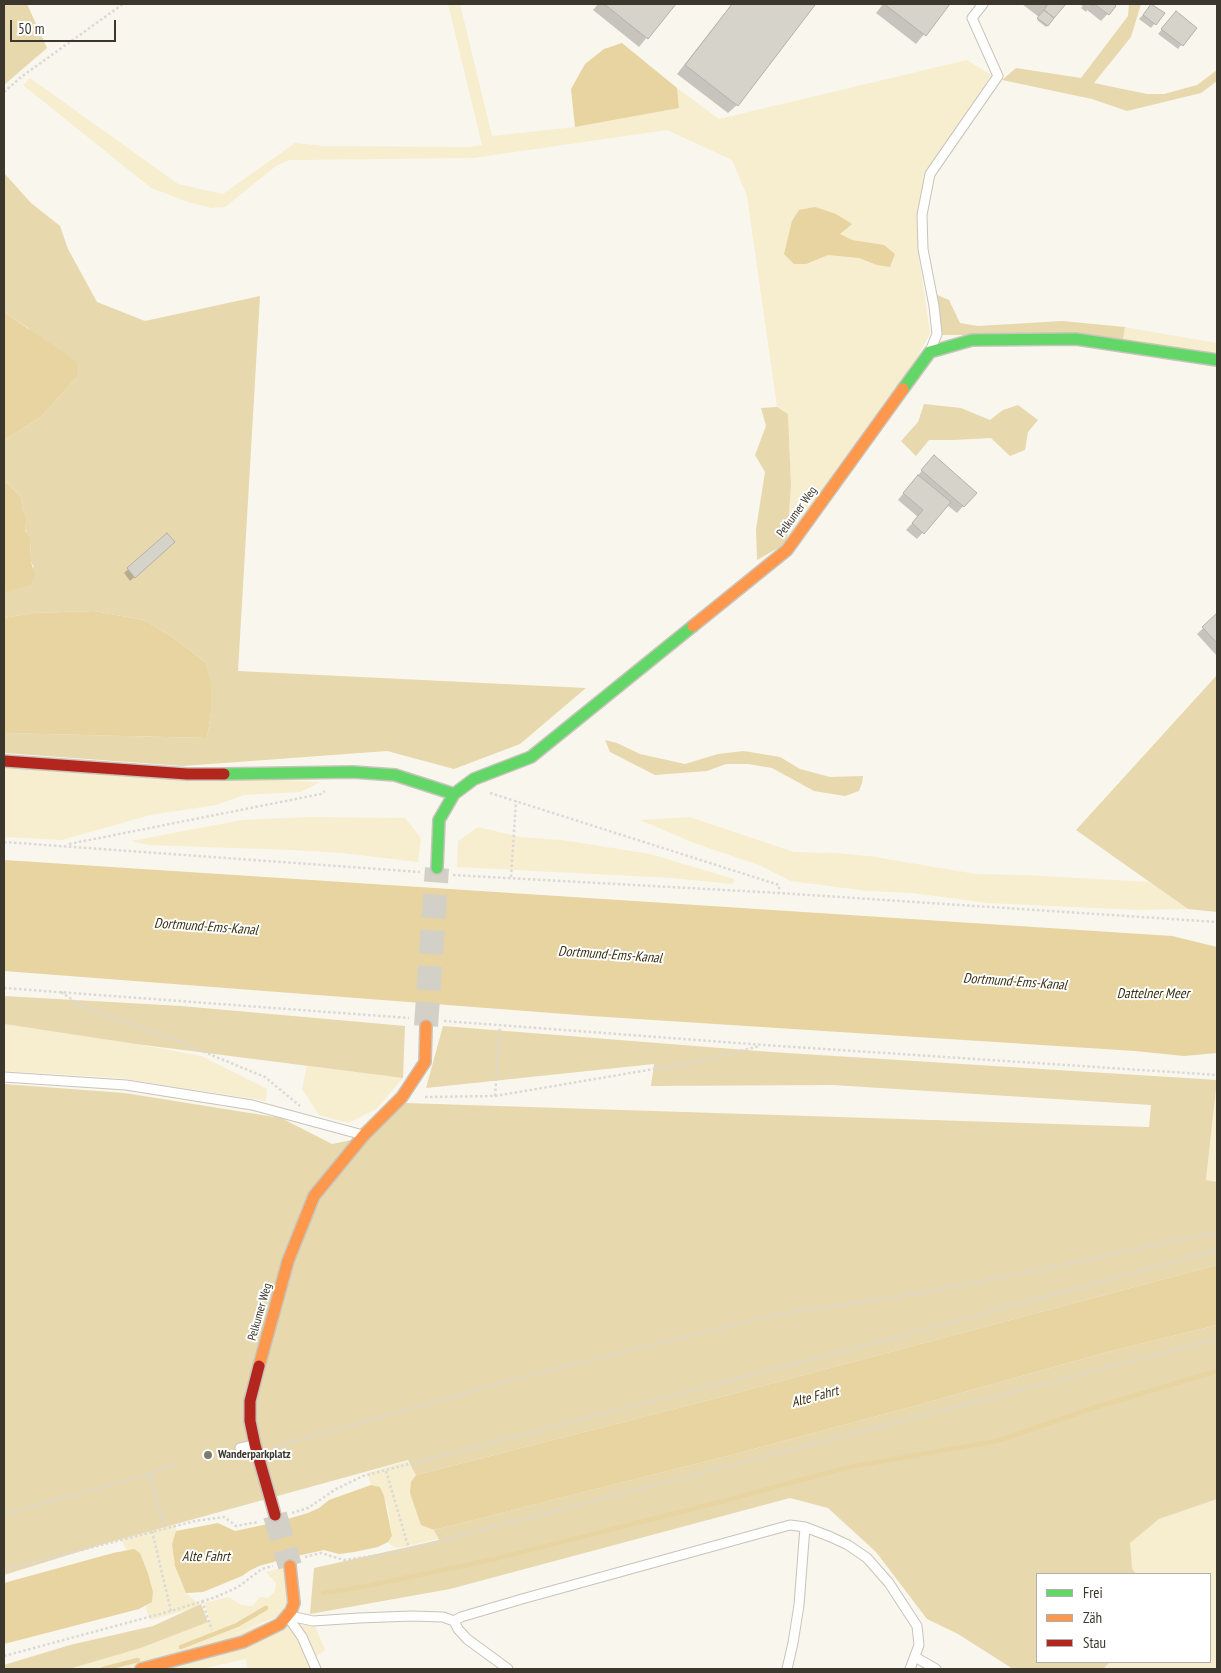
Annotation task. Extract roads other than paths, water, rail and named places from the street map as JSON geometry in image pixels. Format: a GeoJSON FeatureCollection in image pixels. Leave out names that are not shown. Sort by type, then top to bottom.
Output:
{"type":"FeatureCollection","features":[{"type":"Feature","properties":{"kind":"street"},"geometry":{"type":"LineString","coordinates":[[930,352],[972,340],[1076,339],[1217,360]]}},
{"type":"Feature","properties":{"kind":"street","name":"Pelkumer Weg"},"geometry":{"type":"LineString","coordinates":[[440,871],[439,820],[454,794],[474,779],[531,756],[787,550],[930,352]]}},
{"type":"Feature","properties":{"kind":"street"},"geometry":{"type":"LineString","coordinates":[[4,761],[187,774],[353,772],[395,775],[454,794]]}},
{"type":"Feature","properties":{"kind":"street","name":"Pelkumer Weg"},"geometry":{"type":"LineString","coordinates":[[280,1515],[256,1449],[250,1421],[253,1386],[288,1261],[314,1196],[364,1135],[402,1097],[425,1062],[426,1026]]}},
{"type":"Feature","properties":{"kind":"street"},"geometry":{"type":"LineString","coordinates":[[141,1669],[243,1642],[280,1624],[291,1611],[294,1594],[290,1566]]}},
{"type":"Feature","properties":{"kind":"lane"},"geometry":{"type":"LineString","coordinates":[[930,352],[937,334],[934,306],[923,249],[922,216],[930,174],[998,76],[972,18],[983,4]]}},
{"type":"Feature","properties":{"kind":"lane"},"geometry":{"type":"LineString","coordinates":[[4,1077],[126,1085],[252,1104],[364,1135]]}},
{"type":"Feature","properties":{"kind":"lane"},"geometry":{"type":"LineString","coordinates":[[240,1448],[256,1449]]}},
{"type":"Feature","properties":{"kind":"lane"},"geometry":{"type":"LineString","coordinates":[[454,1621],[461,1617],[522,1599],[790,1525],[805,1527],[831,1536],[866,1558],[890,1583],[917,1626],[919,1645],[910,1669]]}},
{"type":"Feature","properties":{"kind":"lane"},"geometry":{"type":"LineString","coordinates":[[787,1669],[799,1605],[805,1527]]}},
{"type":"Feature","properties":{"kind":"lane"},"geometry":{"type":"LineString","coordinates":[[288,1616],[313,1622],[359,1618],[443,1617],[454,1621],[467,1639],[508,1669]]}},
{"type":"Feature","properties":{"kind":"lane"},"geometry":{"type":"LineString","coordinates":[[288,1616],[302,1637],[316,1669]]}},
{"type":"Feature","properties":{"kind":"lane"},"geometry":{"type":"LineString","coordinates":[[915,1657],[936,1669]]}},
{"type":"Feature","properties":{"kind":"water"},"geometry":{"type":"Polygon","coordinates":[[[622,43],[677,88],[679,108],[575,127],[571,89],[585,64],[604,49],[622,43]]]}},
{"type":"Feature","properties":{"kind":"water"},"geometry":{"type":"Polygon","coordinates":[[[815,207],[836,214],[852,224],[840,234],[852,240],[884,245],[895,254],[890,267],[877,265],[859,258],[828,255],[806,264],[794,264],[784,254],[792,221],[799,210],[815,207]]]}},
{"type":"Feature","properties":{"kind":"water"},"geometry":{"type":"Polygon","coordinates":[[[4,312],[77,362],[77,377],[41,417],[4,440],[4,312]]]}},
{"type":"Feature","properties":{"kind":"water"},"geometry":{"type":"Polygon","coordinates":[[[4,480],[21,497],[23,511],[27,518],[25,530],[30,538],[31,562],[35,575],[30,585],[6,592],[4,591],[4,480]]]}},
{"type":"Feature","properties":{"kind":"water"},"geometry":{"type":"Polygon","coordinates":[[[94,611],[144,620],[171,636],[205,662],[211,684],[211,713],[207,738],[4,733],[4,618],[33,613],[94,611]]]}},
{"type":"Feature","properties":{"kind":"water","name":"Dattelner Meer"},"geometry":{"type":"Polygon","coordinates":[[[4,860],[1172,936],[1217,947],[1217,1053],[1184,1056],[1135,1051],[591,1016],[4,971],[4,860]]]}},
{"type":"Feature","properties":{"kind":"water"},"geometry":{"type":"Polygon","coordinates":[[[1217,1265],[1217,1325],[1104,1353],[739,1453],[434,1530],[421,1525],[410,1493],[411,1482],[416,1475],[721,1397],[1217,1265]]]}},
{"type":"Feature","properties":{"kind":"water","name":"Alte Fahrt"},"geometry":{"type":"Polygon","coordinates":[[[371,1485],[380,1487],[384,1496],[392,1536],[388,1542],[378,1547],[354,1552],[339,1554],[324,1550],[288,1558],[259,1566],[242,1576],[203,1592],[186,1593],[175,1566],[172,1544],[176,1531],[218,1523],[235,1531],[277,1522],[308,1513],[319,1508],[329,1500],[371,1485]]]}},
{"type":"Feature","properties":{"kind":"water"},"geometry":{"type":"Polygon","coordinates":[[[134,1549],[140,1553],[148,1573],[153,1592],[152,1602],[139,1609],[4,1644],[4,1583],[134,1549]]]}},
{"type":"Feature","properties":{"kind":"waterway"},"geometry":{"type":"LineString","coordinates":[[323,1593],[367,1586],[495,1559],[849,1467],[997,1441],[1096,1407],[1217,1371]]}},
{"type":"Feature","properties":{"kind":"waterway"},"geometry":{"type":"LineString","coordinates":[[181,1647],[237,1625],[266,1608]]}},
{"type":"Feature","properties":{"kind":"waterway"},"geometry":{"type":"LineString","coordinates":[[103,1669],[138,1660]]}},
{"type":"Feature","properties":{"kind":"tunnel"},"geometry":{"type":"LineString","coordinates":[[426,1026],[437,868]]}},
{"type":"Feature","properties":{"kind":"tunnel"},"geometry":{"type":"LineString","coordinates":[[275,1515],[290,1566]]}},
{"type":"Feature","properties":{"kind":"place","name":"Wanderparkplatz"},"geometry":{"type":"Point","coordinates":[208,1455]}},
{"type":"Feature","properties":{"kind":"water label","name":"Dortmund-Ems-Kanal"},"geometry":{"type":"Point","coordinates":[206,927]}},
{"type":"Feature","properties":{"kind":"water label","name":"Dortmund-Ems-Kanal"},"geometry":{"type":"Point","coordinates":[610,955]}},
{"type":"Feature","properties":{"kind":"water label","name":"Dortmund-Ems-Kanal"},"geometry":{"type":"Point","coordinates":[1015,982]}}]}
